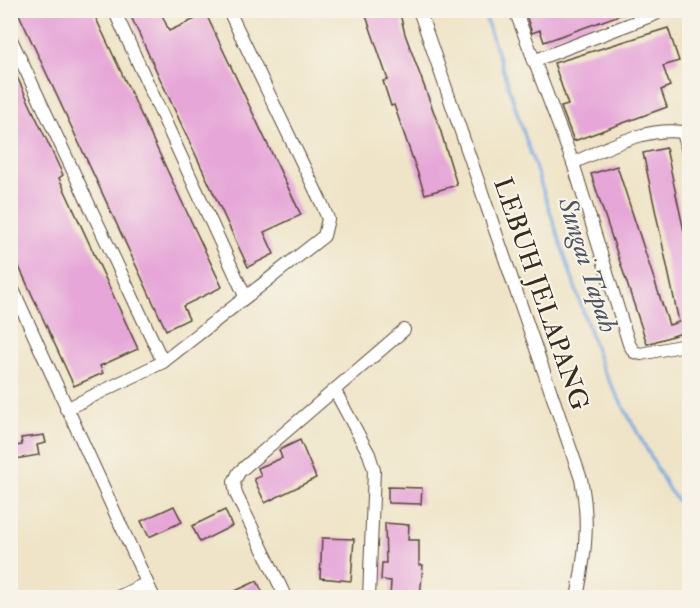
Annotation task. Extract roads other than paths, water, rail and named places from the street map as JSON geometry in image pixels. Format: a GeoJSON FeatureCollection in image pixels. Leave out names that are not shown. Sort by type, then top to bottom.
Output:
{"type":"FeatureCollection","features":[{"type":"Feature","properties":{"kind":"street"},"geometry":{"type":"LineString","coordinates":[[114,10],[245,296]]}},
{"type":"Feature","properties":{"kind":"street","name":"LEBUH JELAPANG"},"geometry":{"type":"LineString","coordinates":[[419,10],[581,479],[586,506],[587,535],[577,597]]}},
{"type":"Feature","properties":{"kind":"street"},"geometry":{"type":"LineString","coordinates":[[515,10],[573,163],[629,344],[634,352],[641,354],[690,344]]}},
{"type":"Feature","properties":{"kind":"street"},"geometry":{"type":"LineString","coordinates":[[66,409],[163,362],[324,236],[328,219],[229,11]]}},
{"type":"Feature","properties":{"kind":"street"},"geometry":{"type":"LineString","coordinates":[[533,61],[656,14]]}},
{"type":"Feature","properties":{"kind":"street"},"geometry":{"type":"LineString","coordinates":[[10,37],[163,362]]}},
{"type":"Feature","properties":{"kind":"street"},"geometry":{"type":"LineString","coordinates":[[573,163],[648,133],[686,132],[690,160]]}},
{"type":"Feature","properties":{"kind":"street"},"geometry":{"type":"LineString","coordinates":[[10,283],[154,597]]}},
{"type":"Feature","properties":{"kind":"street"},"geometry":{"type":"LineString","coordinates":[[286,597],[236,495],[234,482],[239,472],[404,330]]}},
{"type":"Feature","properties":{"kind":"street"},"geometry":{"type":"LineString","coordinates":[[335,391],[369,454],[374,470],[369,597]]}},
{"type":"Feature","properties":{"kind":"street"},"geometry":{"type":"LineString","coordinates":[[125,596],[147,583]]}},
{"type":"Feature","properties":{"kind":"waterway","name":"Sungai Tapah"},"geometry":{"type":"LineString","coordinates":[[483,10],[602,368],[669,490],[690,516]]}}]}
